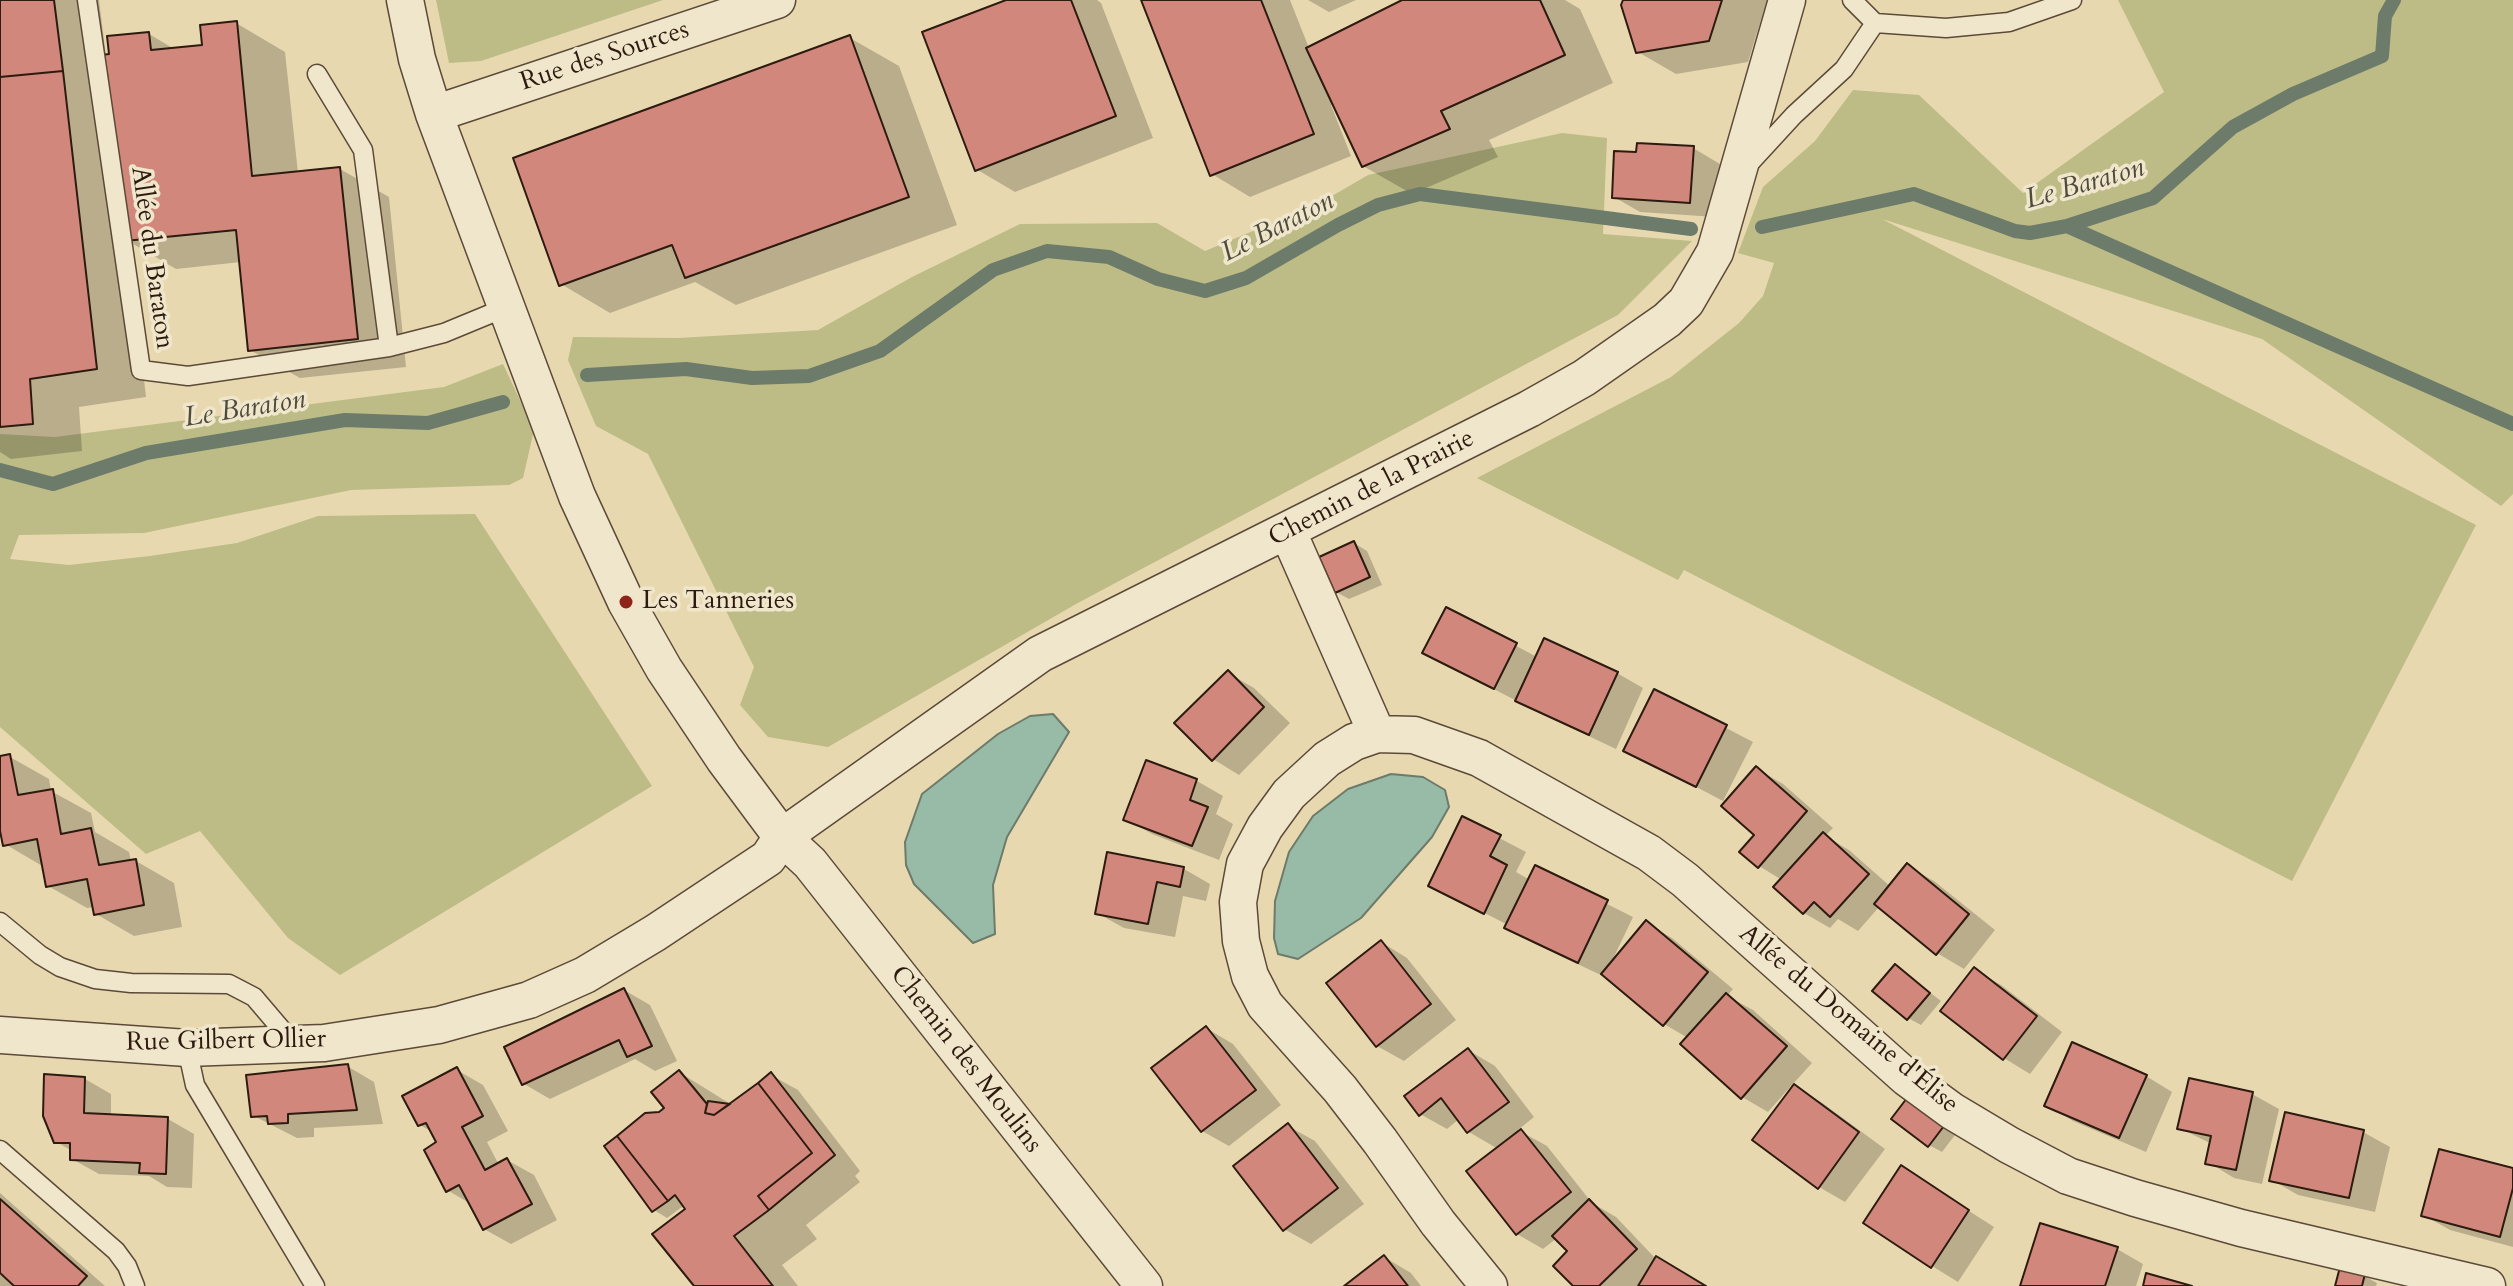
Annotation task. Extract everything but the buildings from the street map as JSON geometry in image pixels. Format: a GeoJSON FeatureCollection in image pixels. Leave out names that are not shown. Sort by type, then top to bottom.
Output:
{"type":"FeatureCollection","features":[{"type":"Feature","properties":{"kind":"street","name":"Chemin des Moulins"},"geometry":{"type":"LineString","coordinates":[[405,0],[417,59],[434,114],[577,496],[626,602],[664,669],[724,759],[782,837],[810,863],[1144,1286]]}},
{"type":"Feature","properties":{"kind":"street","name":"Rue des Sources"},"geometry":{"type":"LineString","coordinates":[[434,114],[777,0]]}},
{"type":"Feature","properties":{"kind":"street","name":"Chemin de la Prairie"},"geometry":{"type":"LineString","coordinates":[[782,837],[1040,654],[1529,409],[1584,378],[1667,320],[1686,302],[1715,252],[1787,0]]}},
{"type":"Feature","properties":{"kind":"street"},"geometry":{"type":"LineString","coordinates":[[1288,532],[1377,734]]}},
{"type":"Feature","properties":{"kind":"street","name":"Allée du Domaine d'Élise"},"geometry":{"type":"LineString","coordinates":[[1489,1286],[1438,1223],[1340,1089],[1265,1005],[1250,976],[1241,941],[1238,902],[1245,864],[1265,827],[1289,794],[1327,759],[1354,742],[1377,734],[1414,735],[1479,758],[1649,853],[1685,880],[1907,1078],[1952,1111],[2068,1176],[2241,1228],[2487,1286]]}},
{"type":"Feature","properties":{"kind":"street","name":"Rue Gilbert Ollier"},"geometry":{"type":"LineString","coordinates":[[0,1035],[187,1048],[324,1043],[439,1025],[529,1000],[585,975],[768,858],[782,837]]}},
{"type":"Feature","properties":{"kind":"lane","name":"Allée du Baraton"},"geometry":{"type":"LineString","coordinates":[[87,0],[141,370],[188,376],[389,347],[444,333],[507,307]]}},
{"type":"Feature","properties":{"kind":"lane"},"geometry":{"type":"LineString","coordinates":[[1852,0],[1875,23],[1946,28],[2009,22],[2072,0]]}},
{"type":"Feature","properties":{"kind":"lane"},"geometry":{"type":"LineString","coordinates":[[1733,182],[1794,115],[1844,69],[1875,23]]}},
{"type":"Feature","properties":{"kind":"lane"},"geometry":{"type":"LineString","coordinates":[[317,74],[363,150],[389,347]]}},
{"type":"Feature","properties":{"kind":"lane"},"geometry":{"type":"LineString","coordinates":[[0,922],[60,967],[95,979],[131,983],[229,984],[254,997],[294,1044]]}},
{"type":"Feature","properties":{"kind":"lane"},"geometry":{"type":"LineString","coordinates":[[187,1048],[195,1085],[315,1286]]}},
{"type":"Feature","properties":{"kind":"lane"},"geometry":{"type":"LineString","coordinates":[[0,1150],[116,1251],[127,1266],[135,1286]]}},
{"type":"Feature","properties":{"kind":"shaded area"},"geometry":{"type":"Polygon","coordinates":[[[436,0],[663,0],[481,61],[449,63],[436,0]]]}},
{"type":"Feature","properties":{"kind":"shaded area"},"geometry":{"type":"Polygon","coordinates":[[[2118,0],[2513,0],[2513,494],[2501,506],[2262,339],[1882,219],[2476,525],[2292,881],[1684,570],[1678,580],[1477,478],[1671,377],[1739,323],[1763,296],[1774,263],[1738,253],[1763,187],[1815,141],[1853,90],[1919,95],[2023,193],[2164,92],[2118,0]]]}},
{"type":"Feature","properties":{"kind":"shaded area"},"geometry":{"type":"Polygon","coordinates":[[[1562,133],[1607,138],[1603,234],[1692,241],[1618,315],[1076,604],[828,747],[768,737],[740,705],[754,667],[648,454],[596,426],[568,360],[573,337],[678,338],[818,330],[912,277],[1020,224],[1157,223],[1205,251],[1320,203],[1368,175],[1562,133]]]}},
{"type":"Feature","properties":{"kind":"shaded area"},"geometry":{"type":"Polygon","coordinates":[[[503,364],[534,430],[523,478],[509,485],[351,490],[144,533],[19,535],[10,559],[69,565],[150,556],[237,543],[318,516],[475,514],[652,786],[340,975],[288,938],[200,831],[146,854],[0,727],[0,434],[55,437],[444,387],[503,364]]]}},
{"type":"Feature","properties":{"kind":"shaded area"},"geometry":{"type":"Polygon","coordinates":[[[1053,714],[1069,732],[1007,837],[993,885],[995,934],[973,943],[914,884],[906,865],[905,842],[922,794],[998,734],[1030,716],[1053,714]]]}},
{"type":"Feature","properties":{"kind":"shaded area"},"geometry":{"type":"Polygon","coordinates":[[[1391,774],[1423,777],[1445,790],[1449,807],[1432,837],[1361,918],[1298,959],[1278,954],[1274,938],[1275,901],[1289,852],[1313,816],[1348,789],[1391,774]]]}},
{"type":"Feature","properties":{"kind":"waterway","name":"Le Baraton"},"geometry":{"type":"LineString","coordinates":[[1762,227],[1914,194],[2015,231],[2030,233],[2067,226],[2153,198],[2233,127],[2293,94],[2382,56],[2385,16],[2394,0]]}},
{"type":"Feature","properties":{"kind":"waterway","name":"Le Baraton"},"geometry":{"type":"LineString","coordinates":[[587,375],[686,369],[752,378],[809,376],[880,351],[993,270],[1047,251],[1109,257],[1158,279],[1205,291],[1246,278],[1378,205],[1420,194],[1691,229]]}},
{"type":"Feature","properties":{"kind":"waterway"},"geometry":{"type":"LineString","coordinates":[[2067,226],[2513,424]]}},
{"type":"Feature","properties":{"kind":"waterway","name":"Le Baraton"},"geometry":{"type":"LineString","coordinates":[[0,470],[53,484],[146,453],[345,420],[428,423],[503,402]]}},
{"type":"Feature","properties":{"kind":"place","name":"Les Tanneries"},"geometry":{"type":"Point","coordinates":[626,602]}}]}
